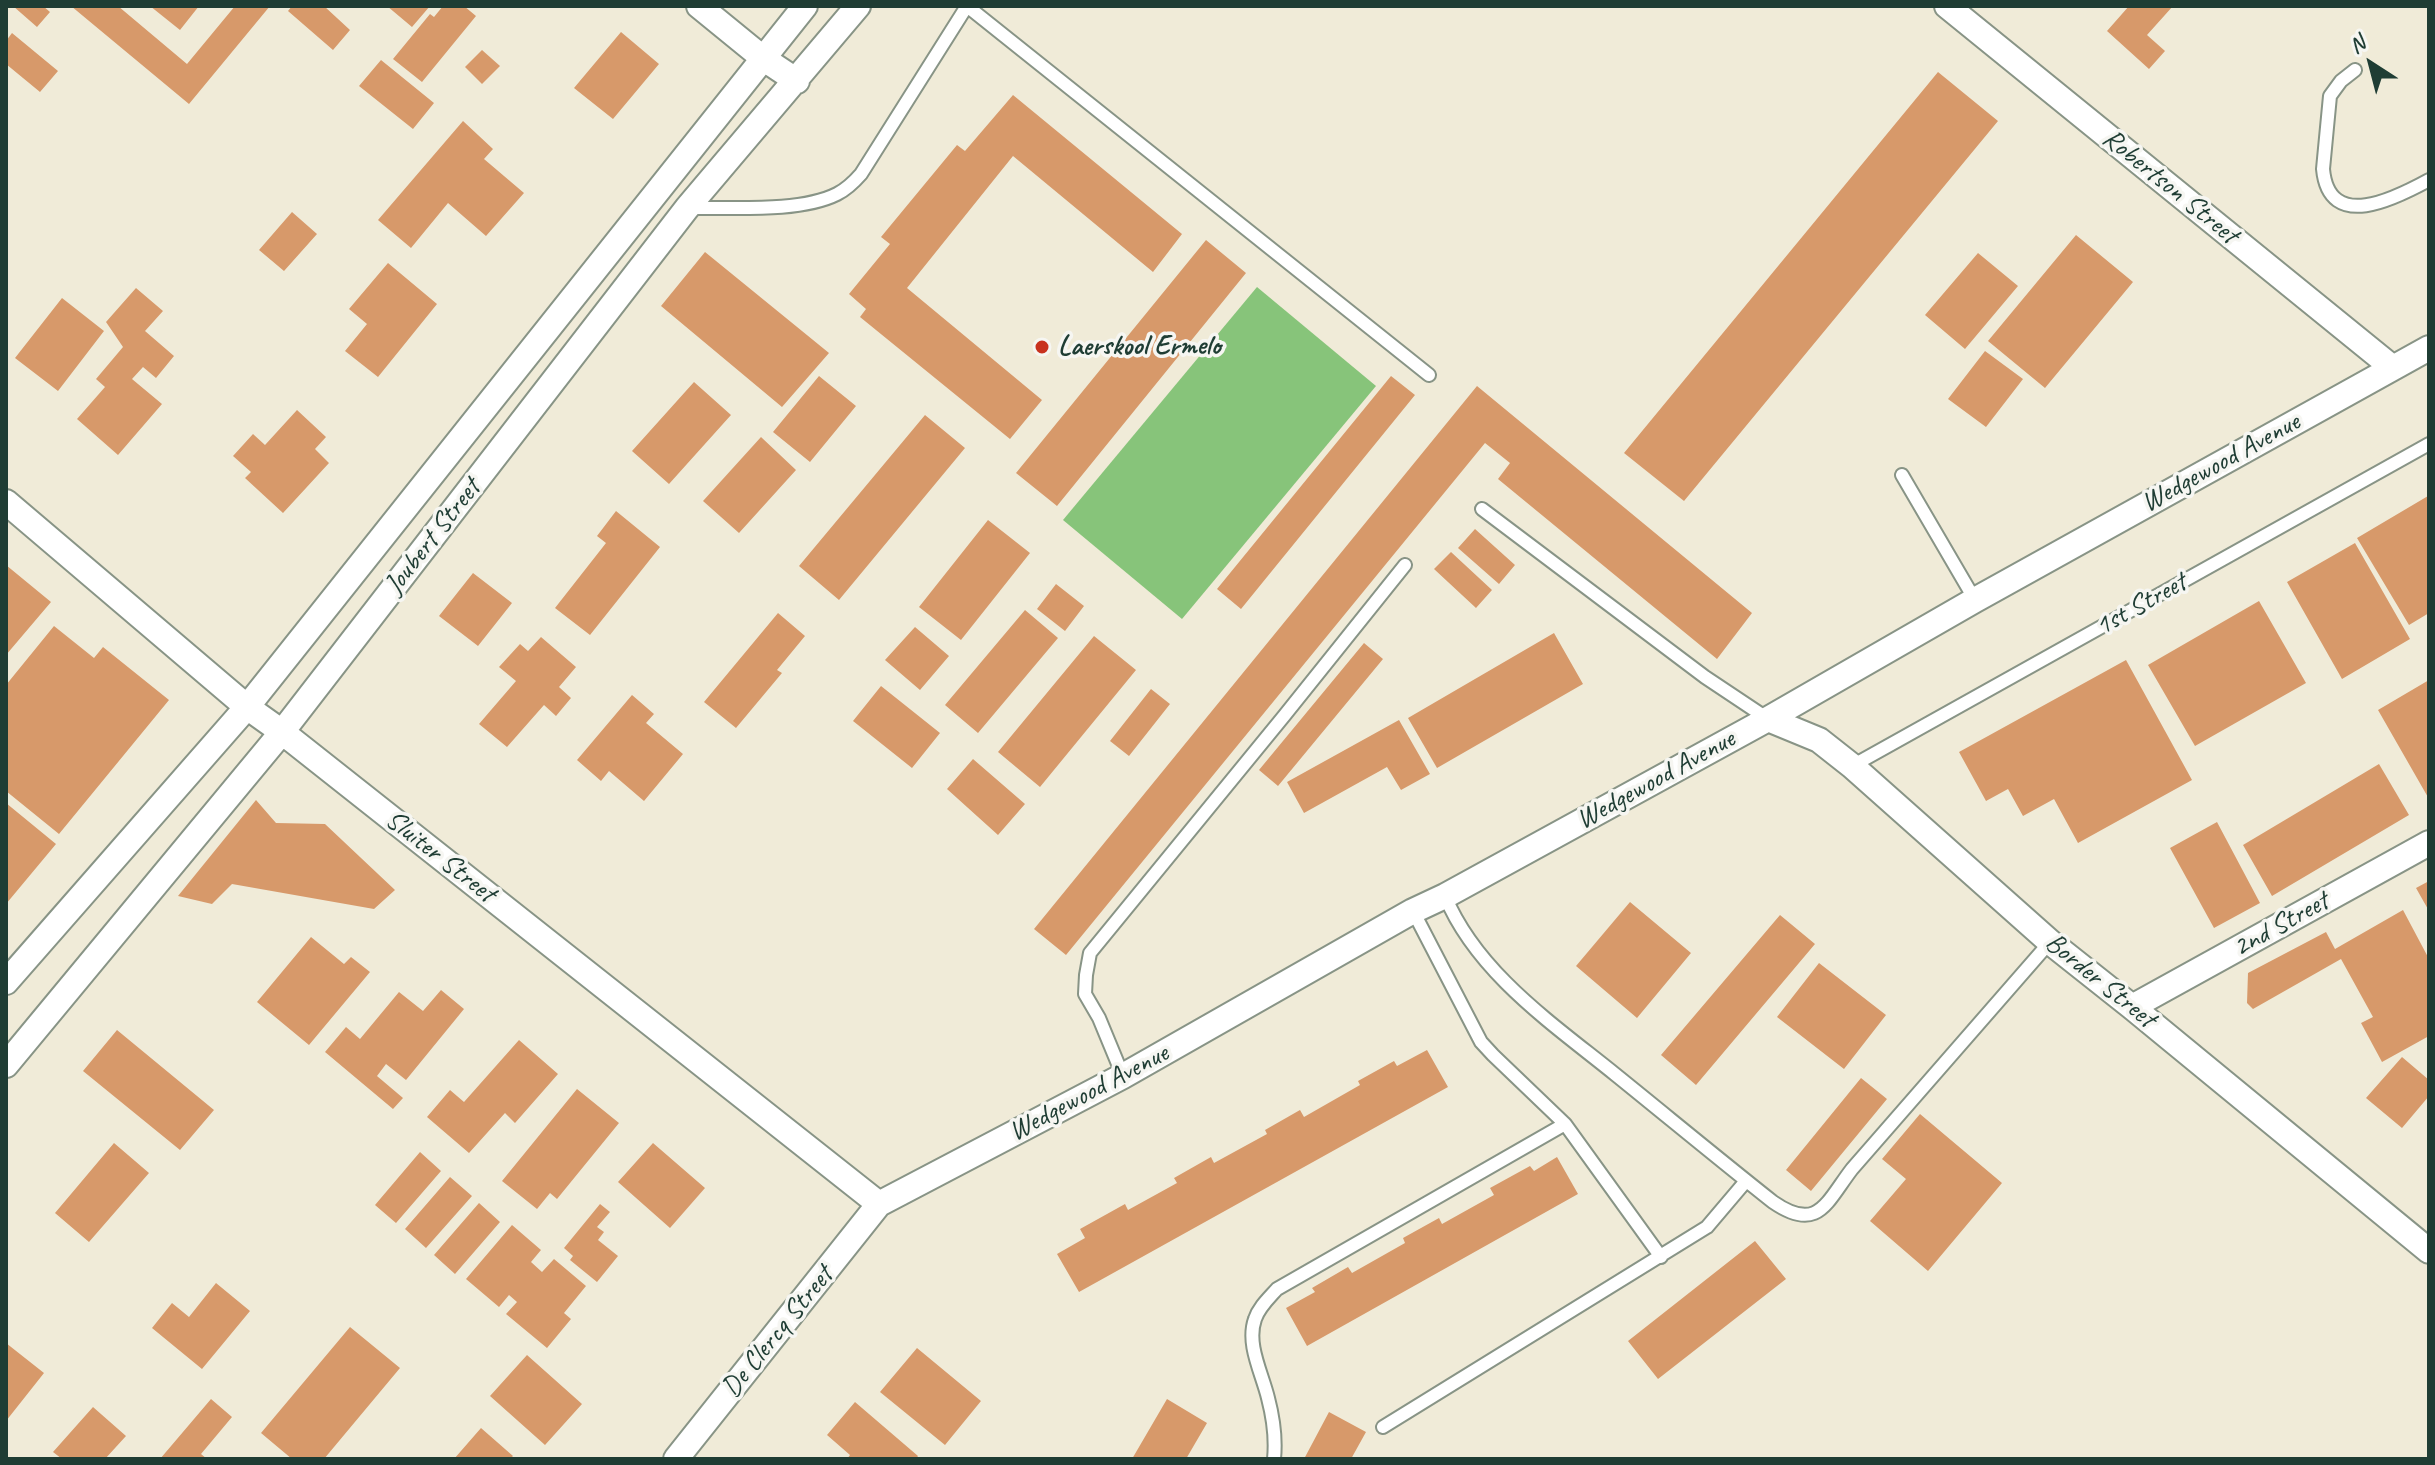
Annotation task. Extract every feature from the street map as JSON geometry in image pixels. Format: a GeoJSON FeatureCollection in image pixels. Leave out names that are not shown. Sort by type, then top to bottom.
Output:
{"type":"FeatureCollection","features":[{"type":"Feature","properties":{"kind":"street"},"geometry":{"type":"LineString","coordinates":[[699,6],[764,59],[797,81]]}},
{"type":"Feature","properties":{"kind":"street","name":"Joubert Street"},"geometry":{"type":"LineString","coordinates":[[6,982],[247,707],[805,6]]}},
{"type":"Feature","properties":{"kind":"street","name":"Joubert Street"},"geometry":{"type":"LineString","coordinates":[[6,1065],[282,732],[687,208],[858,6]]}},
{"type":"Feature","properties":{"kind":"street","name":"Robertson Street"},"geometry":{"type":"LineString","coordinates":[[1947,6],[2393,368]]}},
{"type":"Feature","properties":{"kind":"street","name":"Wedgewood Avenue"},"geometry":{"type":"LineString","coordinates":[[879,1204],[1123,1076],[1413,911],[1768,719],[1975,600],[2429,348]]}},
{"type":"Feature","properties":{"kind":"street","name":"Sluiter Street"},"geometry":{"type":"LineString","coordinates":[[6,502],[247,707],[879,1204]]}},
{"type":"Feature","properties":{"kind":"street","name":"Border Street"},"geometry":{"type":"LineString","coordinates":[[1768,719],[1819,740],[1852,766],[2050,942],[2429,1251]]}},
{"type":"Feature","properties":{"kind":"street","name":"2nd Street"},"geometry":{"type":"LineString","coordinates":[[2132,1007],[2429,843]]}},
{"type":"Feature","properties":{"kind":"street","name":"De Clercq Street"},"geometry":{"type":"LineString","coordinates":[[676,1459],[879,1204]]}},
{"type":"Feature","properties":{"kind":"lane"},"geometry":{"type":"LineString","coordinates":[[687,208],[799,206],[836,195],[850,185],[861,174],[967,6],[1429,375]]}},
{"type":"Feature","properties":{"kind":"lane"},"geometry":{"type":"LineString","coordinates":[[2355,70],[2341,81],[2330,96],[2323,169],[2328,189],[2334,197],[2358,207],[2390,200],[2429,180]]}},
{"type":"Feature","properties":{"kind":"lane","name":"1st Street"},"geometry":{"type":"LineString","coordinates":[[1852,766],[2429,444]]}},
{"type":"Feature","properties":{"kind":"lane"},"geometry":{"type":"LineString","coordinates":[[1902,475],[1975,600]]}},
{"type":"Feature","properties":{"kind":"lane"},"geometry":{"type":"LineString","coordinates":[[1482,509],[1705,677],[1768,719]]}},
{"type":"Feature","properties":{"kind":"lane"},"geometry":{"type":"LineString","coordinates":[[1123,1076],[1099,1018],[1085,994],[1090,953],[1405,565]]}},
{"type":"Feature","properties":{"kind":"lane"},"geometry":{"type":"LineString","coordinates":[[1445,896],[1455,921],[1516,992],[1746,1181],[1786,1211],[1803,1217],[1815,1214],[2050,942]]}},
{"type":"Feature","properties":{"kind":"lane"},"geometry":{"type":"LineString","coordinates":[[1413,911],[1481,1042],[1565,1124],[1661,1257]]}},
{"type":"Feature","properties":{"kind":"lane"},"geometry":{"type":"LineString","coordinates":[[1274,1459],[1272,1420],[1253,1337],[1254,1322],[1268,1299],[1277,1289],[1565,1124]]}},
{"type":"Feature","properties":{"kind":"lane"},"geometry":{"type":"LineString","coordinates":[[1383,1427],[1707,1227],[1746,1181]]}},
{"type":"Feature","properties":{"kind":"green space"},"geometry":{"type":"Polygon","coordinates":[[[1257,287],[1376,386],[1182,619],[1063,520],[1257,287]]]}},
{"type":"Feature","properties":{"kind":"building"},"geometry":{"type":"Polygon","coordinates":[[[13,6],[43,6],[50,12],[37,27],[13,6]]]}},
{"type":"Feature","properties":{"kind":"building"},"geometry":{"type":"Polygon","coordinates":[[[71,6],[118,6],[187,64],[235,6],[270,6],[189,104],[71,6]]]}},
{"type":"Feature","properties":{"kind":"building"},"geometry":{"type":"Polygon","coordinates":[[[150,6],[199,6],[180,30],[150,6]]]}},
{"type":"Feature","properties":{"kind":"building"},"geometry":{"type":"Polygon","coordinates":[[[292,6],[324,6],[350,30],[333,50],[288,11],[292,6]]]}},
{"type":"Feature","properties":{"kind":"building"},"geometry":{"type":"Polygon","coordinates":[[[387,6],[430,6],[412,27],[387,6]]]}},
{"type":"Feature","properties":{"kind":"building"},"geometry":{"type":"Polygon","coordinates":[[[443,6],[464,6],[476,16],[422,82],[393,59],[430,14],[434,17],[443,6]]]}},
{"type":"Feature","properties":{"kind":"building"},"geometry":{"type":"Polygon","coordinates":[[[2129,6],[2173,6],[2147,35],[2165,51],[2149,69],[2107,31],[2129,6]]]}},
{"type":"Feature","properties":{"kind":"building"},"geometry":{"type":"Polygon","coordinates":[[[621,32],[659,64],[613,119],[574,88],[621,32]]]}},
{"type":"Feature","properties":{"kind":"building"},"geometry":{"type":"Polygon","coordinates":[[[12,33],[58,71],[40,92],[6,64],[6,41],[12,33]]]}},
{"type":"Feature","properties":{"kind":"building"},"geometry":{"type":"Polygon","coordinates":[[[482,50],[500,66],[482,84],[465,67],[482,50]]]}},
{"type":"Feature","properties":{"kind":"building"},"geometry":{"type":"Polygon","coordinates":[[[381,60],[434,103],[413,129],[359,86],[381,60]]]}},
{"type":"Feature","properties":{"kind":"building"},"geometry":{"type":"Polygon","coordinates":[[[1938,72],[1998,121],[1684,501],[1624,453],[1938,72]]]}},
{"type":"Feature","properties":{"kind":"building"},"geometry":{"type":"Polygon","coordinates":[[[1013,95],[1182,234],[1153,272],[1013,156],[907,288],[1042,400],[1010,439],[860,317],[866,309],[849,294],[890,244],[881,237],[957,145],[965,151],[1013,95]]]}},
{"type":"Feature","properties":{"kind":"building"},"geometry":{"type":"Polygon","coordinates":[[[463,121],[493,149],[484,159],[524,193],[486,236],[448,203],[411,248],[378,220],[463,121]]]}},
{"type":"Feature","properties":{"kind":"building"},"geometry":{"type":"Polygon","coordinates":[[[292,212],[317,234],[284,271],[259,250],[292,212]]]}},
{"type":"Feature","properties":{"kind":"building"},"geometry":{"type":"Polygon","coordinates":[[[2076,235],[2133,282],[2045,388],[1988,341],[2076,235]]]}},
{"type":"Feature","properties":{"kind":"building"},"geometry":{"type":"Polygon","coordinates":[[[1206,240],[1246,273],[1057,506],[1016,473],[1206,240]]]}},
{"type":"Feature","properties":{"kind":"building"},"geometry":{"type":"Polygon","coordinates":[[[705,252],[829,353],[782,407],[661,306],[705,252]]]}},
{"type":"Feature","properties":{"kind":"building"},"geometry":{"type":"Polygon","coordinates":[[[1978,253],[2018,286],[1965,349],[1925,315],[1978,253]]]}},
{"type":"Feature","properties":{"kind":"building"},"geometry":{"type":"Polygon","coordinates":[[[388,263],[437,304],[378,377],[345,351],[367,324],[349,309],[388,263]]]}},
{"type":"Feature","properties":{"kind":"building"},"geometry":{"type":"Polygon","coordinates":[[[136,288],[163,311],[145,331],[174,356],[156,378],[143,367],[132,379],[162,404],[118,455],[77,419],[105,387],[96,379],[123,347],[106,322],[136,288]]]}},
{"type":"Feature","properties":{"kind":"building"},"geometry":{"type":"Polygon","coordinates":[[[62,298],[104,331],[58,391],[15,358],[62,298]]]}},
{"type":"Feature","properties":{"kind":"building"},"geometry":{"type":"Polygon","coordinates":[[[1985,351],[2023,379],[1986,427],[1948,399],[1985,351]]]}},
{"type":"Feature","properties":{"kind":"building"},"geometry":{"type":"Polygon","coordinates":[[[819,376],[856,406],[810,462],[773,432],[819,376]]]}},
{"type":"Feature","properties":{"kind":"building"},"geometry":{"type":"Polygon","coordinates":[[[1391,376],[1415,395],[1241,609],[1217,589],[1391,376]]]}},
{"type":"Feature","properties":{"kind":"building"},"geometry":{"type":"Polygon","coordinates":[[[694,382],[731,415],[669,484],[632,451],[694,382]]]}},
{"type":"Feature","properties":{"kind":"building"},"geometry":{"type":"Polygon","coordinates":[[[1477,386],[1752,613],[1717,659],[1498,479],[1510,463],[1485,443],[1066,955],[1034,929],[1477,386]]]}},
{"type":"Feature","properties":{"kind":"building"},"geometry":{"type":"Polygon","coordinates":[[[297,410],[326,437],[315,449],[329,463],[283,513],[245,478],[251,472],[233,456],[253,434],[265,445],[297,410]]]}},
{"type":"Feature","properties":{"kind":"building"},"geometry":{"type":"Polygon","coordinates":[[[925,415],[965,448],[839,600],[799,566],[925,415]]]}},
{"type":"Feature","properties":{"kind":"building"},"geometry":{"type":"Polygon","coordinates":[[[761,437],[796,470],[739,533],[703,501],[761,437]]]}},
{"type":"Feature","properties":{"kind":"building"},"geometry":{"type":"Polygon","coordinates":[[[2428,496],[2429,613],[2409,625],[2357,538],[2428,496]]]}},
{"type":"Feature","properties":{"kind":"building"},"geometry":{"type":"Polygon","coordinates":[[[616,511],[660,547],[590,635],[555,608],[606,543],[597,536],[616,511]]]}},
{"type":"Feature","properties":{"kind":"building"},"geometry":{"type":"Polygon","coordinates":[[[988,520],[1030,553],[961,640],[919,607],[988,520]]]}},
{"type":"Feature","properties":{"kind":"building"},"geometry":{"type":"Polygon","coordinates":[[[1475,529],[1515,565],[1499,584],[1458,548],[1475,529]]]}},
{"type":"Feature","properties":{"kind":"building"},"geometry":{"type":"Polygon","coordinates":[[[2355,543],[2410,639],[2342,679],[2287,582],[2355,543]]]}},
{"type":"Feature","properties":{"kind":"building"},"geometry":{"type":"Polygon","coordinates":[[[1451,552],[1492,590],[1476,608],[1434,569],[1451,552]]]}},
{"type":"Feature","properties":{"kind":"building"},"geometry":{"type":"Polygon","coordinates":[[[6,565],[51,602],[6,655],[6,565]]]}},
{"type":"Feature","properties":{"kind":"building"},"geometry":{"type":"Polygon","coordinates":[[[473,573],[512,603],[478,646],[439,616],[473,573]]]}},
{"type":"Feature","properties":{"kind":"building"},"geometry":{"type":"Polygon","coordinates":[[[1056,584],[1084,606],[1065,631],[1037,609],[1056,584]]]}},
{"type":"Feature","properties":{"kind":"building"},"geometry":{"type":"Polygon","coordinates":[[[2259,601],[2306,683],[2195,746],[2148,665],[2259,601]]]}},
{"type":"Feature","properties":{"kind":"building"},"geometry":{"type":"Polygon","coordinates":[[[1025,610],[1058,638],[978,733],[945,705],[1025,610]]]}},
{"type":"Feature","properties":{"kind":"building"},"geometry":{"type":"Polygon","coordinates":[[[778,613],[805,636],[777,670],[782,673],[736,728],[704,702],[778,613]]]}},
{"type":"Feature","properties":{"kind":"building"},"geometry":{"type":"Polygon","coordinates":[[[54,626],[94,658],[103,647],[169,700],[59,834],[6,791],[6,685],[54,626]]]}},
{"type":"Feature","properties":{"kind":"building"},"geometry":{"type":"Polygon","coordinates":[[[915,627],[949,656],[920,690],[885,660],[915,627]]]}},
{"type":"Feature","properties":{"kind":"building"},"geometry":{"type":"Polygon","coordinates":[[[1554,633],[1583,684],[1437,768],[1408,718],[1554,633]]]}},
{"type":"Feature","properties":{"kind":"building"},"geometry":{"type":"Polygon","coordinates":[[[1094,636],[1136,670],[1040,787],[998,752],[1094,636]]]}},
{"type":"Feature","properties":{"kind":"building"},"geometry":{"type":"Polygon","coordinates":[[[541,637],[576,667],[559,687],[571,698],[556,716],[544,705],[507,747],[479,724],[516,681],[499,667],[520,644],[528,651],[541,637]]]}},
{"type":"Feature","properties":{"kind":"building"},"geometry":{"type":"Polygon","coordinates":[[[1364,643],[1383,659],[1278,786],[1259,770],[1364,643]]]}},
{"type":"Feature","properties":{"kind":"building"},"geometry":{"type":"Polygon","coordinates":[[[2126,660],[2192,780],[2078,843],[2054,799],[2023,816],[2008,789],[1986,801],[1959,752],[2126,660]]]}},
{"type":"Feature","properties":{"kind":"building"},"geometry":{"type":"Polygon","coordinates":[[[2429,680],[2429,799],[2378,710],[2429,680]]]}},
{"type":"Feature","properties":{"kind":"building"},"geometry":{"type":"Polygon","coordinates":[[[881,686],[940,733],[912,768],[853,721],[881,686]]]}},
{"type":"Feature","properties":{"kind":"building"},"geometry":{"type":"Polygon","coordinates":[[[1151,689],[1170,704],[1129,756],[1110,741],[1151,689]]]}},
{"type":"Feature","properties":{"kind":"building"},"geometry":{"type":"Polygon","coordinates":[[[632,695],[654,714],[646,723],[683,754],[644,801],[609,771],[601,781],[577,760],[632,695]]]}},
{"type":"Feature","properties":{"kind":"building"},"geometry":{"type":"Polygon","coordinates":[[[1399,720],[1430,774],[1401,790],[1387,767],[1304,813],[1287,782],[1399,720]]]}},
{"type":"Feature","properties":{"kind":"building"},"geometry":{"type":"Polygon","coordinates":[[[973,759],[1025,804],[998,835],[947,789],[973,759]]]}},
{"type":"Feature","properties":{"kind":"building"},"geometry":{"type":"Polygon","coordinates":[[[2379,764],[2409,815],[2272,896],[2243,845],[2379,764]]]}},
{"type":"Feature","properties":{"kind":"building"},"geometry":{"type":"Polygon","coordinates":[[[256,800],[276,823],[325,824],[395,890],[374,909],[232,884],[212,904],[178,896],[256,800]]]}},
{"type":"Feature","properties":{"kind":"building"},"geometry":{"type":"Polygon","coordinates":[[[6,803],[56,844],[6,904],[6,803]]]}},
{"type":"Feature","properties":{"kind":"building"},"geometry":{"type":"Polygon","coordinates":[[[2217,822],[2260,903],[2214,928],[2170,848],[2217,822]]]}},
{"type":"Feature","properties":{"kind":"building"},"geometry":{"type":"Polygon","coordinates":[[[2429,881],[2429,911],[2416,888],[2429,881]]]}},
{"type":"Feature","properties":{"kind":"building"},"geometry":{"type":"Polygon","coordinates":[[[1630,902],[1691,953],[1637,1018],[1576,966],[1630,902]]]}},
{"type":"Feature","properties":{"kind":"building"},"geometry":{"type":"Polygon","coordinates":[[[2403,910],[2429,959],[2429,1036],[2382,1062],[2361,1023],[2373,1017],[2341,959],[2253,1009],[2247,1003],[2248,973],[2326,932],[2335,949],[2403,910]]]}},
{"type":"Feature","properties":{"kind":"building"},"geometry":{"type":"Polygon","coordinates":[[[1780,915],[1815,944],[1696,1085],[1661,1055],[1780,915]]]}},
{"type":"Feature","properties":{"kind":"building"},"geometry":{"type":"Polygon","coordinates":[[[311,937],[344,964],[351,957],[370,972],[309,1045],[257,1002],[311,937]]]}},
{"type":"Feature","properties":{"kind":"building"},"geometry":{"type":"Polygon","coordinates":[[[1819,963],[1886,1015],[1844,1069],[1777,1017],[1819,963]]]}},
{"type":"Feature","properties":{"kind":"building"},"geometry":{"type":"Polygon","coordinates":[[[441,990],[464,1009],[406,1080],[386,1064],[377,1076],[403,1098],[393,1109],[325,1052],[346,1027],[360,1039],[399,992],[423,1011],[441,990]]]}},
{"type":"Feature","properties":{"kind":"building"},"geometry":{"type":"Polygon","coordinates":[[[117,1030],[214,1110],[180,1150],[83,1071],[117,1030]]]}},
{"type":"Feature","properties":{"kind":"building"},"geometry":{"type":"Polygon","coordinates":[[[519,1040],[558,1074],[515,1123],[505,1113],[469,1153],[427,1117],[450,1090],[464,1102],[519,1040]]]}},
{"type":"Feature","properties":{"kind":"building"},"geometry":{"type":"Polygon","coordinates":[[[1427,1050],[1448,1087],[1079,1292],[1057,1254],[1085,1238],[1080,1229],[1125,1204],[1128,1210],[1177,1183],[1174,1178],[1211,1157],[1214,1163],[1267,1134],[1265,1130],[1300,1110],[1304,1117],[1360,1085],[1358,1081],[1394,1061],[1397,1066],[1427,1050]]]}},
{"type":"Feature","properties":{"kind":"building"},"geometry":{"type":"Polygon","coordinates":[[[2402,1057],[2429,1080],[2429,1096],[2402,1128],[2366,1098],[2402,1057]]]}},
{"type":"Feature","properties":{"kind":"building"},"geometry":{"type":"Polygon","coordinates":[[[1861,1078],[1887,1099],[1811,1191],[1786,1170],[1861,1078]]]}},
{"type":"Feature","properties":{"kind":"building"},"geometry":{"type":"Polygon","coordinates":[[[577,1089],[619,1123],[557,1199],[550,1193],[537,1209],[502,1181],[577,1089]]]}},
{"type":"Feature","properties":{"kind":"building"},"geometry":{"type":"Polygon","coordinates":[[[1920,1114],[2002,1183],[1928,1271],[1870,1221],[1906,1179],[1882,1159],[1920,1114]]]}},
{"type":"Feature","properties":{"kind":"building"},"geometry":{"type":"Polygon","coordinates":[[[114,1143],[149,1173],[89,1242],[55,1213],[114,1143]]]}},
{"type":"Feature","properties":{"kind":"building"},"geometry":{"type":"Polygon","coordinates":[[[653,1143],[705,1188],[670,1228],[618,1182],[653,1143]]]}},
{"type":"Feature","properties":{"kind":"building"},"geometry":{"type":"Polygon","coordinates":[[[420,1152],[441,1171],[396,1223],[375,1205],[420,1152]]]}},
{"type":"Feature","properties":{"kind":"building"},"geometry":{"type":"Polygon","coordinates":[[[1557,1157],[1578,1194],[1307,1346],[1286,1308],[1315,1292],[1312,1288],[1348,1267],[1352,1273],[1405,1243],[1403,1238],[1439,1218],[1442,1224],[1494,1195],[1490,1188],[1530,1166],[1534,1171],[1557,1157]]]}},
{"type":"Feature","properties":{"kind":"building"},"geometry":{"type":"Polygon","coordinates":[[[450,1177],[472,1196],[426,1248],[405,1229],[450,1177]]]}},
{"type":"Feature","properties":{"kind":"building"},"geometry":{"type":"Polygon","coordinates":[[[479,1203],[500,1222],[455,1274],[434,1255],[479,1203]]]}},
{"type":"Feature","properties":{"kind":"building"},"geometry":{"type":"Polygon","coordinates":[[[600,1204],[610,1212],[597,1227],[604,1232],[598,1240],[618,1256],[597,1282],[570,1260],[573,1256],[564,1248],[600,1204]]]}},
{"type":"Feature","properties":{"kind":"building"},"geometry":{"type":"Polygon","coordinates":[[[512,1225],[541,1250],[531,1262],[542,1272],[554,1259],[586,1286],[564,1313],[571,1319],[547,1348],[506,1314],[517,1302],[509,1295],[499,1307],[466,1279],[512,1225]]]}},
{"type":"Feature","properties":{"kind":"building"},"geometry":{"type":"Polygon","coordinates":[[[1755,1241],[1786,1279],[1658,1379],[1628,1341],[1755,1241]]]}},
{"type":"Feature","properties":{"kind":"building"},"geometry":{"type":"Polygon","coordinates":[[[216,1283],[250,1311],[202,1369],[152,1328],[172,1303],[189,1317],[216,1283]]]}},
{"type":"Feature","properties":{"kind":"building"},"geometry":{"type":"Polygon","coordinates":[[[350,1327],[400,1368],[324,1459],[292,1459],[261,1433],[350,1327]]]}},
{"type":"Feature","properties":{"kind":"building"},"geometry":{"type":"Polygon","coordinates":[[[6,1343],[44,1373],[6,1421],[6,1343]]]}},
{"type":"Feature","properties":{"kind":"building"},"geometry":{"type":"Polygon","coordinates":[[[917,1348],[981,1401],[945,1445],[880,1392],[917,1348]]]}},
{"type":"Feature","properties":{"kind":"building"},"geometry":{"type":"Polygon","coordinates":[[[527,1355],[582,1404],[545,1445],[490,1396],[527,1355]]]}},
{"type":"Feature","properties":{"kind":"building"},"geometry":{"type":"Polygon","coordinates":[[[211,1399],[232,1417],[201,1454],[207,1459],[160,1459],[211,1399]]]}},
{"type":"Feature","properties":{"kind":"building"},"geometry":{"type":"Polygon","coordinates":[[[1167,1399],[1207,1423],[1186,1459],[1132,1459],[1167,1399]]]}},
{"type":"Feature","properties":{"kind":"building"},"geometry":{"type":"Polygon","coordinates":[[[855,1402],[918,1456],[916,1459],[847,1459],[850,1455],[827,1435],[855,1402]]]}},
{"type":"Feature","properties":{"kind":"building"},"geometry":{"type":"Polygon","coordinates":[[[93,1407],[126,1436],[105,1459],[62,1459],[53,1452],[93,1407]]]}},
{"type":"Feature","properties":{"kind":"building"},"geometry":{"type":"Polygon","coordinates":[[[1329,1412],[1366,1432],[1351,1459],[1304,1459],[1329,1412]]]}},
{"type":"Feature","properties":{"kind":"building"},"geometry":{"type":"Polygon","coordinates":[[[481,1428],[513,1456],[510,1459],[454,1459],[481,1428]]]}},
{"type":"Feature","properties":{"kind":"place","name":"Laerskool Ermelo"},"geometry":{"type":"Point","coordinates":[1042,347]}}]}
